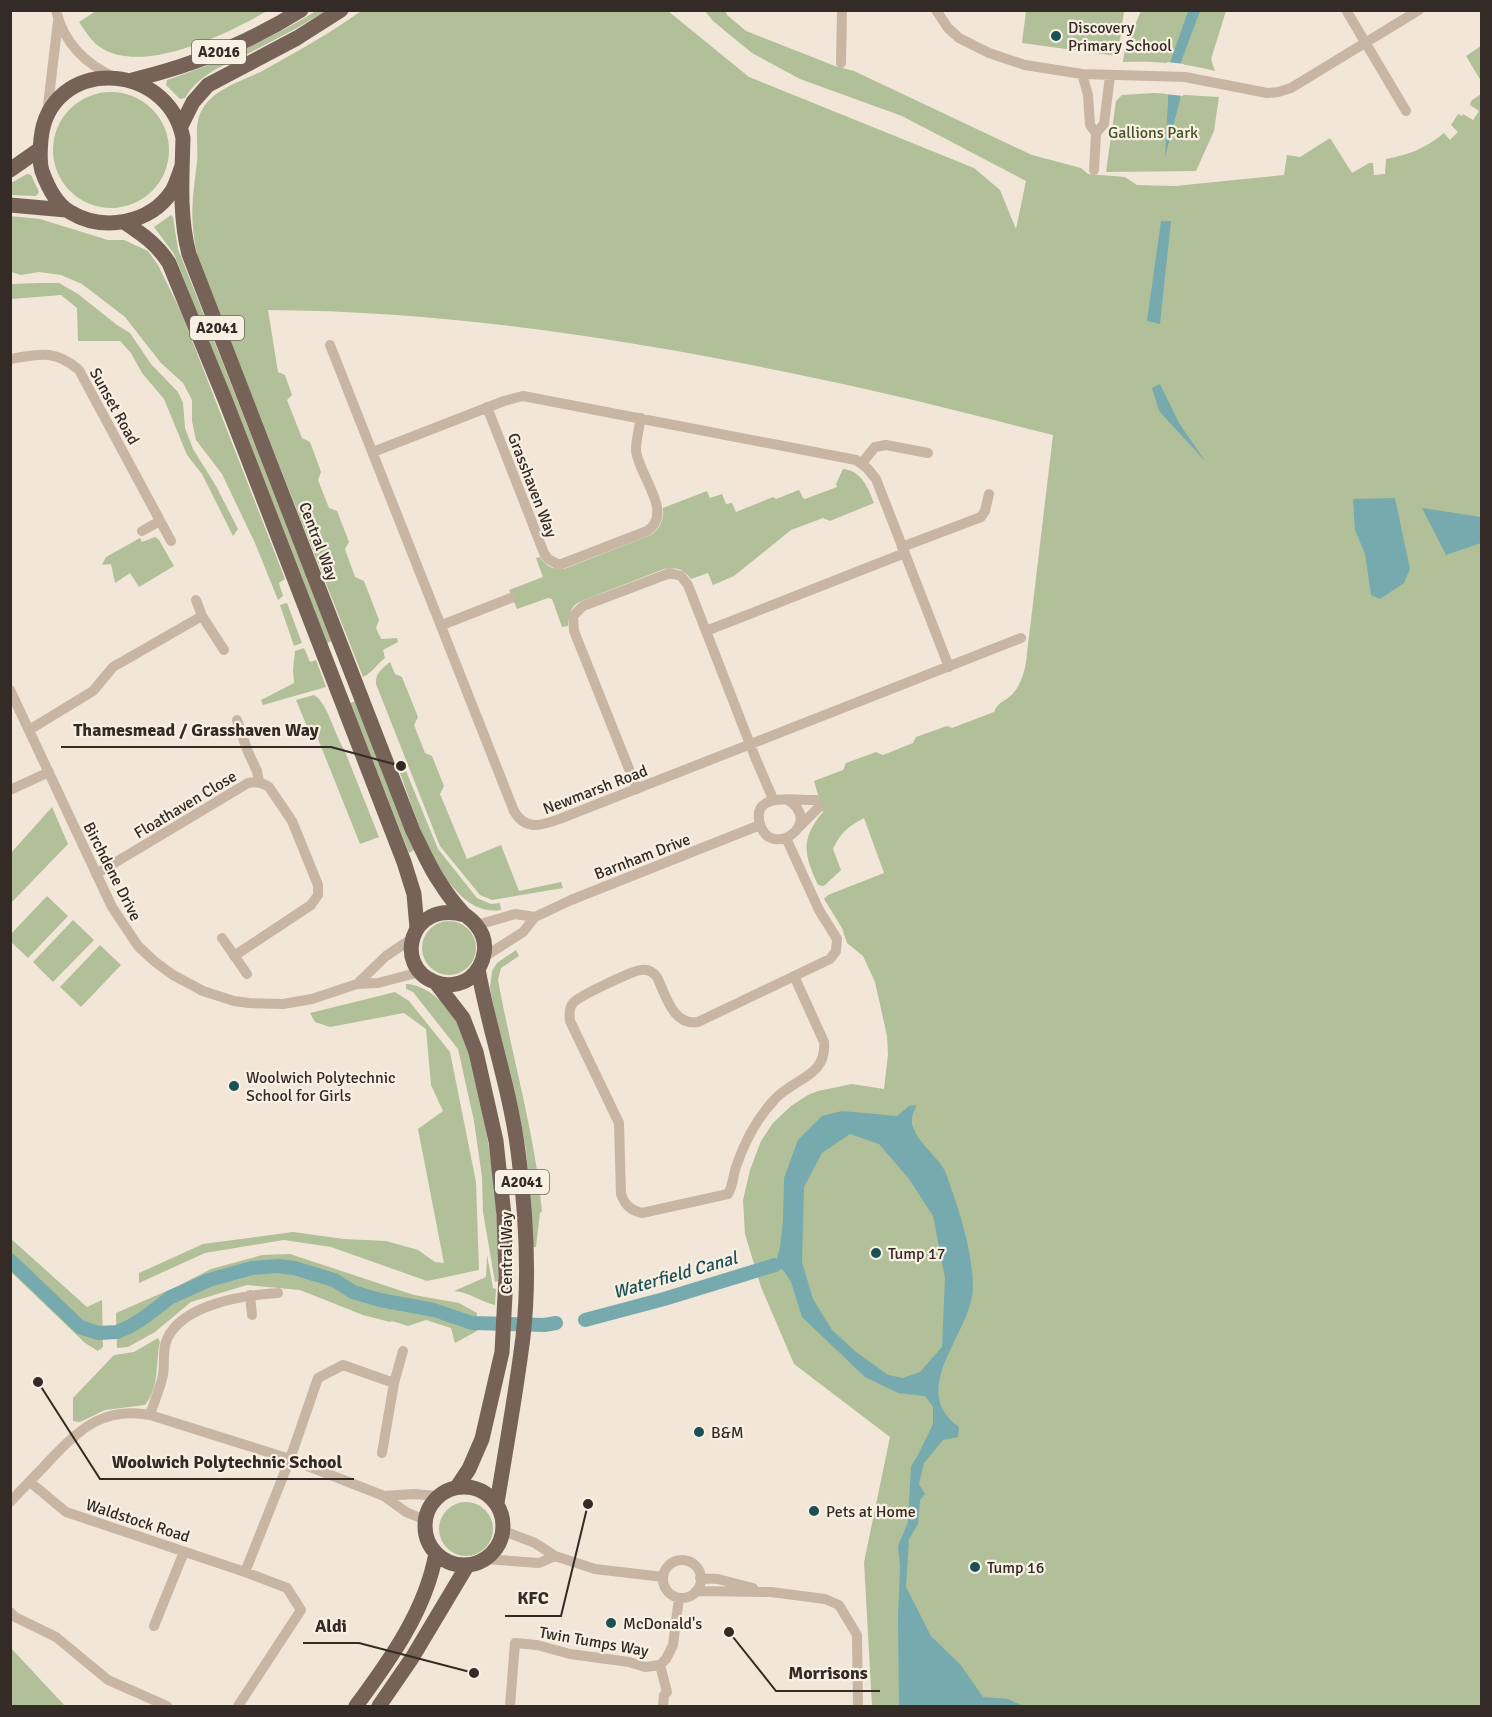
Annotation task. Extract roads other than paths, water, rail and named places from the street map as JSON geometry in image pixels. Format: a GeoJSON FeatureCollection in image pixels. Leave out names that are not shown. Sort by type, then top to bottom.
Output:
{"type":"FeatureCollection","features":[{"type":"Feature","properties":{"kind":"main road","name":"A2016"},"geometry":{"type":"LineString","coordinates":[[124,79],[191,64],[251,38],[302,10]]}},
{"type":"Feature","properties":{"kind":"main road","name":"A2016"},"geometry":{"type":"LineString","coordinates":[[181,126],[193,102],[208,85],[297,38],[340,10]]}},
{"type":"Feature","properties":{"kind":"main road"},"geometry":{"type":"LineString","coordinates":[[10,205],[66,210],[101,223],[124,222],[142,217],[155,209],[172,191],[182,166],[183,138],[181,126],[172,108],[149,88],[124,79],[104,77],[82,83],[61,96],[46,114],[40,149],[41,166],[51,191],[66,210]]}},
{"type":"Feature","properties":{"kind":"main road"},"geometry":{"type":"LineString","coordinates":[[10,170],[40,149]]}},
{"type":"Feature","properties":{"kind":"main road","name":"Central Way"},"geometry":{"type":"LineString","coordinates":[[182,166],[183,234],[189,254],[413,831],[429,865],[482,935],[485,946],[481,963],[483,1000],[504,1072],[518,1148],[526,1253],[523,1337],[497,1503]]}},
{"type":"Feature","properties":{"kind":"main road","name":"A2041"},"geometry":{"type":"LineString","coordinates":[[124,222],[150,239],[160,249],[173,273],[226,402],[404,862],[414,894],[415,933],[411,950],[420,972]]}},
{"type":"Feature","properties":{"kind":"main road"},"geometry":{"type":"LineString","coordinates":[[415,933],[426,918],[439,913],[452,912],[471,920]]}},
{"type":"Feature","properties":{"kind":"main road"},"geometry":{"type":"LineString","coordinates":[[436,983],[458,984],[469,979],[481,963]]}},
{"type":"Feature","properties":{"kind":"main road","name":"Central Way"},"geometry":{"type":"LineString","coordinates":[[420,972],[436,983],[463,1018],[476,1052],[496,1141],[504,1215],[506,1276],[502,1352],[482,1439],[469,1469],[457,1487]]}},
{"type":"Feature","properties":{"kind":"main road"},"geometry":{"type":"LineString","coordinates":[[471,1486],[488,1494],[497,1503],[504,1520],[504,1531],[500,1544],[486,1559],[476,1565],[467,1566],[444,1560],[436,1553],[425,1533],[425,1520],[429,1507],[438,1496],[457,1487],[471,1486]]}},
{"type":"Feature","properties":{"kind":"main road"},"geometry":{"type":"LineString","coordinates":[[356,1707],[411,1623],[425,1595],[436,1553]]}},
{"type":"Feature","properties":{"kind":"main road"},"geometry":{"type":"LineString","coordinates":[[379,1707],[412,1658],[467,1566]]}},
{"type":"Feature","properties":{"kind":"street"},"geometry":{"type":"LineString","coordinates":[[841,63],[842,10]]}},
{"type":"Feature","properties":{"kind":"street"},"geometry":{"type":"LineString","coordinates":[[936,10],[948,28],[959,38],[989,53],[1025,65],[1082,74],[1185,77],[1260,92],[1278,92],[1291,88],[1419,10]]}},
{"type":"Feature","properties":{"kind":"street"},"geometry":{"type":"LineString","coordinates":[[1346,10],[1406,111]]}},
{"type":"Feature","properties":{"kind":"street"},"geometry":{"type":"LineString","coordinates":[[57,15],[79,54],[91,66],[124,79]]}},
{"type":"Feature","properties":{"kind":"street"},"geometry":{"type":"LineString","coordinates":[[46,114],[53,71],[57,15]]}},
{"type":"Feature","properties":{"kind":"street"},"geometry":{"type":"LineString","coordinates":[[1082,74],[1089,94],[1090,125],[1096,133]]}},
{"type":"Feature","properties":{"kind":"street"},"geometry":{"type":"LineString","coordinates":[[1094,170],[1096,133],[1104,124],[1110,76]]}},
{"type":"Feature","properties":{"kind":"street","name":"Newmarsh Road"},"geometry":{"type":"LineString","coordinates":[[330,345],[518,818],[530,825],[540,826],[1021,638]]}},
{"type":"Feature","properties":{"kind":"street","name":"Sunset Road"},"geometry":{"type":"LineString","coordinates":[[10,359],[40,354],[54,355],[63,358],[79,370],[171,541]]}},
{"type":"Feature","properties":{"kind":"street"},"geometry":{"type":"LineString","coordinates":[[373,452],[512,398],[531,396],[847,458],[862,463],[876,479],[949,666]]}},
{"type":"Feature","properties":{"kind":"street","name":"Grasshaven Way"},"geometry":{"type":"LineString","coordinates":[[487,407],[544,553],[548,560],[559,565],[647,531],[656,524],[659,513],[636,452],[641,418]]}},
{"type":"Feature","properties":{"kind":"street"},"geometry":{"type":"LineString","coordinates":[[862,463],[874,447],[886,445],[928,453]]}},
{"type":"Feature","properties":{"kind":"street"},"geometry":{"type":"LineString","coordinates":[[706,631],[981,517],[985,511],[989,494]]}},
{"type":"Feature","properties":{"kind":"street"},"geometry":{"type":"LineString","coordinates":[[142,531],[160,521]]}},
{"type":"Feature","properties":{"kind":"street"},"geometry":{"type":"LineString","coordinates":[[637,789],[574,631],[573,616],[583,606],[664,574],[675,573],[681,576],[688,585],[773,799]]}},
{"type":"Feature","properties":{"kind":"street"},"geometry":{"type":"LineString","coordinates":[[442,625],[511,598]]}},
{"type":"Feature","properties":{"kind":"street"},"geometry":{"type":"LineString","coordinates":[[196,600],[202,616],[225,650]]}},
{"type":"Feature","properties":{"kind":"street"},"geometry":{"type":"LineString","coordinates":[[29,730],[93,691],[113,667],[202,616]]}},
{"type":"Feature","properties":{"kind":"street","name":"Birchdene Drive"},"geometry":{"type":"LineString","coordinates":[[10,690],[112,908],[138,946],[154,961],[193,987],[249,1003],[283,1004],[312,999],[357,984],[378,983],[420,972]]}},
{"type":"Feature","properties":{"kind":"street","name":"Floathaven Close"},"geometry":{"type":"LineString","coordinates":[[237,720],[259,782]]}},
{"type":"Feature","properties":{"kind":"street"},"geometry":{"type":"LineString","coordinates":[[10,790],[49,772]]}},
{"type":"Feature","properties":{"kind":"street","name":"Floathaven Close"},"geometry":{"type":"LineString","coordinates":[[96,874],[245,785],[259,782],[269,787],[292,821],[318,890],[315,901],[311,905],[234,956]]}},
{"type":"Feature","properties":{"kind":"street"},"geometry":{"type":"LineString","coordinates":[[773,799],[788,800],[817,803],[794,834],[780,840],[768,836],[760,825],[759,819],[763,806],[773,799]]}},
{"type":"Feature","properties":{"kind":"street"},"geometry":{"type":"LineString","coordinates":[[788,800],[798,808],[800,814],[798,828]]}},
{"type":"Feature","properties":{"kind":"street","name":"Barnham Drive"},"geometry":{"type":"LineString","coordinates":[[481,963],[523,932],[535,917],[571,900],[760,825]]}},
{"type":"Feature","properties":{"kind":"street"},"geometry":{"type":"LineString","coordinates":[[786,838],[819,910],[837,939],[836,951],[830,959],[794,976],[698,1022],[684,1022],[675,1014],[657,977],[654,973],[645,970],[634,971],[573,1003],[569,1012],[570,1021],[619,1123],[621,1194],[630,1208],[642,1213],[728,1194],[741,1152],[758,1118],[777,1096],[819,1066],[824,1054],[824,1042],[794,976]]}},
{"type":"Feature","properties":{"kind":"street","name":"Barnham Drive"},"geometry":{"type":"LineString","coordinates":[[471,920],[515,914],[535,917]]}},
{"type":"Feature","properties":{"kind":"street","name":"Birchdene Drive"},"geometry":{"type":"LineString","coordinates":[[357,984],[386,956],[415,933]]}},
{"type":"Feature","properties":{"kind":"street"},"geometry":{"type":"LineString","coordinates":[[222,938],[247,974]]}},
{"type":"Feature","properties":{"kind":"street"},"geometry":{"type":"LineString","coordinates":[[150,1415],[162,1377],[164,1350],[168,1337],[176,1327],[201,1310],[229,1299],[278,1293]]}},
{"type":"Feature","properties":{"kind":"street"},"geometry":{"type":"LineString","coordinates":[[250,1295],[252,1315]]}},
{"type":"Feature","properties":{"kind":"street"},"geometry":{"type":"LineString","coordinates":[[382,1453],[402,1351]]}},
{"type":"Feature","properties":{"kind":"street"},"geometry":{"type":"LineString","coordinates":[[245,1572],[291,1459],[318,1378],[343,1365],[394,1383]]}},
{"type":"Feature","properties":{"kind":"street"},"geometry":{"type":"LineString","coordinates":[[10,1502],[71,1438],[91,1423],[114,1414],[127,1412],[150,1415],[291,1459],[384,1496],[406,1512],[425,1520]]}},
{"type":"Feature","properties":{"kind":"street","name":"Waldstock Road"},"geometry":{"type":"LineString","coordinates":[[30,1482],[66,1512],[287,1588],[300,1610],[238,1707]]}},
{"type":"Feature","properties":{"kind":"street"},"geometry":{"type":"LineString","coordinates":[[384,1496],[414,1494],[438,1496]]}},
{"type":"Feature","properties":{"kind":"street"},"geometry":{"type":"LineString","coordinates":[[504,1531],[536,1543],[555,1556],[595,1569],[663,1578]]}},
{"type":"Feature","properties":{"kind":"street"},"geometry":{"type":"LineString","coordinates":[[154,1626],[184,1552]]}},
{"type":"Feature","properties":{"kind":"street"},"geometry":{"type":"LineString","coordinates":[[486,1559],[538,1563],[555,1556]]}},
{"type":"Feature","properties":{"kind":"street"},"geometry":{"type":"LineString","coordinates":[[685,1560],[694,1565],[700,1578],[696,1591],[690,1596],[679,1598],[669,1593],[665,1588],[663,1578],[668,1566],[673,1562],[685,1560]]}},
{"type":"Feature","properties":{"kind":"street"},"geometry":{"type":"LineString","coordinates":[[700,1578],[718,1579],[771,1592],[825,1599],[840,1605],[857,1635],[858,1707]]}},
{"type":"Feature","properties":{"kind":"street"},"geometry":{"type":"LineString","coordinates":[[696,1591],[771,1592]]}},
{"type":"Feature","properties":{"kind":"street","name":"Twin Tumps Way"},"geometry":{"type":"LineString","coordinates":[[510,1707],[515,1643],[537,1645],[570,1654],[629,1662],[645,1667],[660,1665],[673,1645],[679,1598]]}},
{"type":"Feature","properties":{"kind":"street"},"geometry":{"type":"LineString","coordinates":[[10,1612],[15,1617],[57,1637],[108,1680],[167,1707]]}},
{"type":"Feature","properties":{"kind":"street","name":"Twin Tumps Way"},"geometry":{"type":"LineString","coordinates":[[660,1665],[667,1692],[664,1695],[663,1707]]}},
{"type":"Feature","properties":{"kind":"water"},"geometry":{"type":"Polygon","coordinates":[[[1188,11],[1200,11],[1181,62],[1180,100],[1165,157],[1170,63],[1188,11]]]}},
{"type":"Feature","properties":{"kind":"water"},"geometry":{"type":"Polygon","coordinates":[[[1161,221],[1171,221],[1160,324],[1147,321],[1161,221]]]}},
{"type":"Feature","properties":{"kind":"water"},"geometry":{"type":"Polygon","coordinates":[[[1160,384],[1179,423],[1205,461],[1159,411],[1152,388],[1160,384]]]}},
{"type":"Feature","properties":{"kind":"water"},"geometry":{"type":"Polygon","coordinates":[[[1395,498],[1410,569],[1404,583],[1380,599],[1371,595],[1365,554],[1355,530],[1353,499],[1395,498]]]}},
{"type":"Feature","properties":{"kind":"water"},"geometry":{"type":"Polygon","coordinates":[[[1422,508],[1481,517],[1481,543],[1446,555],[1422,508]]]}},
{"type":"Feature","properties":{"kind":"water"},"geometry":{"type":"Polygon","coordinates":[[[917,1105],[912,1116],[913,1127],[919,1139],[945,1171],[953,1193],[971,1262],[973,1286],[964,1322],[946,1359],[940,1378],[939,1395],[944,1412],[959,1427],[958,1437],[943,1440],[924,1463],[919,1484],[925,1494],[920,1500],[918,1524],[909,1539],[906,1587],[931,1636],[960,1664],[983,1697],[1008,1699],[1023,1706],[899,1706],[900,1567],[898,1546],[908,1522],[911,1466],[933,1424],[933,1407],[925,1396],[898,1393],[865,1377],[802,1317],[791,1282],[784,1271],[775,1265],[783,1221],[784,1178],[798,1140],[822,1116],[842,1111],[897,1116],[909,1106],[917,1105]],[[850,1134],[822,1153],[804,1187],[802,1262],[813,1299],[832,1330],[855,1351],[888,1375],[903,1378],[920,1372],[942,1347],[945,1278],[933,1216],[909,1179],[879,1144],[850,1134]]]}},
{"type":"Feature","properties":{"kind":"waterway","name":"Waterfield Canal"},"geometry":{"type":"LineString","coordinates":[[10,1260],[80,1327],[98,1333],[117,1332],[129,1327],[171,1297],[209,1280],[252,1268],[278,1266],[294,1268],[334,1280],[353,1292],[380,1300],[434,1310],[472,1323],[544,1325],[556,1323]]}},
{"type":"Feature","properties":{"kind":"waterway","name":"Waterfield Canal"},"geometry":{"type":"LineString","coordinates":[[585,1320],[775,1265]]}},
{"type":"Feature","properties":{"kind":"place","name":"Discovery Primary School"},"geometry":{"type":"Point","coordinates":[1056,36]}},
{"type":"Feature","properties":{"kind":"place","name":"Thamesmead / Grasshaven Way"},"geometry":{"type":"Point","coordinates":[401,766]}},
{"type":"Feature","properties":{"kind":"place","name":"Woolwich Polytechnic School for Girls"},"geometry":{"type":"Point","coordinates":[234,1086]}},
{"type":"Feature","properties":{"kind":"place","name":"Tump 17"},"geometry":{"type":"Point","coordinates":[876,1253]}},
{"type":"Feature","properties":{"kind":"place","name":"Woolwich Polytechnic School"},"geometry":{"type":"Point","coordinates":[38,1382]}},
{"type":"Feature","properties":{"kind":"place","name":"B&M"},"geometry":{"type":"Point","coordinates":[699,1432]}},
{"type":"Feature","properties":{"kind":"place","name":"KFC"},"geometry":{"type":"Point","coordinates":[588,1504]}},
{"type":"Feature","properties":{"kind":"place","name":"Pets at Home"},"geometry":{"type":"Point","coordinates":[814,1511]}},
{"type":"Feature","properties":{"kind":"place","name":"Tump 16"},"geometry":{"type":"Point","coordinates":[975,1567]}},
{"type":"Feature","properties":{"kind":"place","name":"McDonald's"},"geometry":{"type":"Point","coordinates":[611,1623]}},
{"type":"Feature","properties":{"kind":"place","name":"Morrisons"},"geometry":{"type":"Point","coordinates":[729,1632]}},
{"type":"Feature","properties":{"kind":"place","name":"Aldi"},"geometry":{"type":"Point","coordinates":[474,1673]}},
{"type":"Feature","properties":{"kind":"park label","name":"Gallions Park"},"geometry":{"type":"Point","coordinates":[1153,132]}}]}
